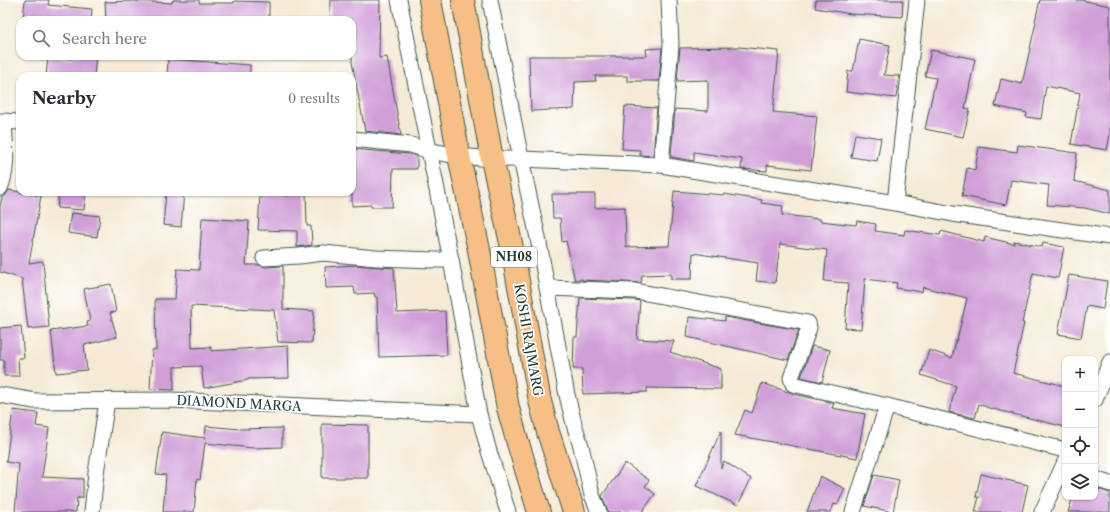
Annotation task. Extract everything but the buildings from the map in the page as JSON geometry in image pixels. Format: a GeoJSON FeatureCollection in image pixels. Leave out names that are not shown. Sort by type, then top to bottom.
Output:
{"type":"FeatureCollection","features":[{"type":"Feature","properties":{"kind":"main road","name":"NH08"},"geometry":{"type":"LineString","coordinates":[[430,0],[458,156],[479,250],[508,408],[516,440],[539,512]]}},
{"type":"Feature","properties":{"kind":"main road","name":"KOSHI RAJMARG"},"geometry":{"type":"LineString","coordinates":[[463,0],[492,159],[511,243],[540,401],[548,432],[574,512]]}},
{"type":"Feature","properties":{"kind":"street"},"geometry":{"type":"LineString","coordinates":[[400,0],[451,260],[479,414],[508,512]]}},
{"type":"Feature","properties":{"kind":"street"},"geometry":{"type":"LineString","coordinates":[[490,0],[538,238],[567,395],[581,446],[592,495],[599,512]]}},
{"type":"Feature","properties":{"kind":"street"},"geometry":{"type":"LineString","coordinates":[[661,165],[671,45],[669,0]]}},
{"type":"Feature","properties":{"kind":"street"},"geometry":{"type":"LineString","coordinates":[[895,203],[917,0]]}},
{"type":"Feature","properties":{"kind":"street"},"geometry":{"type":"LineString","coordinates":[[0,188],[6,166],[2,121],[16,122]]}},
{"type":"Feature","properties":{"kind":"street"},"geometry":{"type":"LineString","coordinates":[[356,139],[412,145],[430,151],[458,156],[492,159],[521,158],[661,165],[895,203],[953,214],[1110,237]]}},
{"type":"Feature","properties":{"kind":"street"},"geometry":{"type":"LineString","coordinates":[[264,258],[323,253],[376,258],[451,260]]}},
{"type":"Feature","properties":{"kind":"street"},"geometry":{"type":"LineString","coordinates":[[547,288],[635,291],[808,323],[809,328],[791,378],[793,384],[1062,449]]}},
{"type":"Feature","properties":{"kind":"street"},"geometry":{"type":"LineString","coordinates":[[1100,400],[1110,362]]}},
{"type":"Feature","properties":{"kind":"street","name":"DIAMOND MARGA"},"geometry":{"type":"LineString","coordinates":[[0,395],[35,401],[172,400],[479,414]]}},
{"type":"Feature","properties":{"kind":"street"},"geometry":{"type":"LineString","coordinates":[[92,512],[96,473],[107,401]]}},
{"type":"Feature","properties":{"kind":"street"},"geometry":{"type":"LineString","coordinates":[[853,512],[887,406]]}},
{"type":"Feature","properties":{"kind":"street"},"geometry":{"type":"LineString","coordinates":[[1042,512],[1062,470]]}},
{"type":"Feature","properties":{"kind":"street"},"geometry":{"type":"LineString","coordinates":[[1098,480],[1110,484]]}}]}
